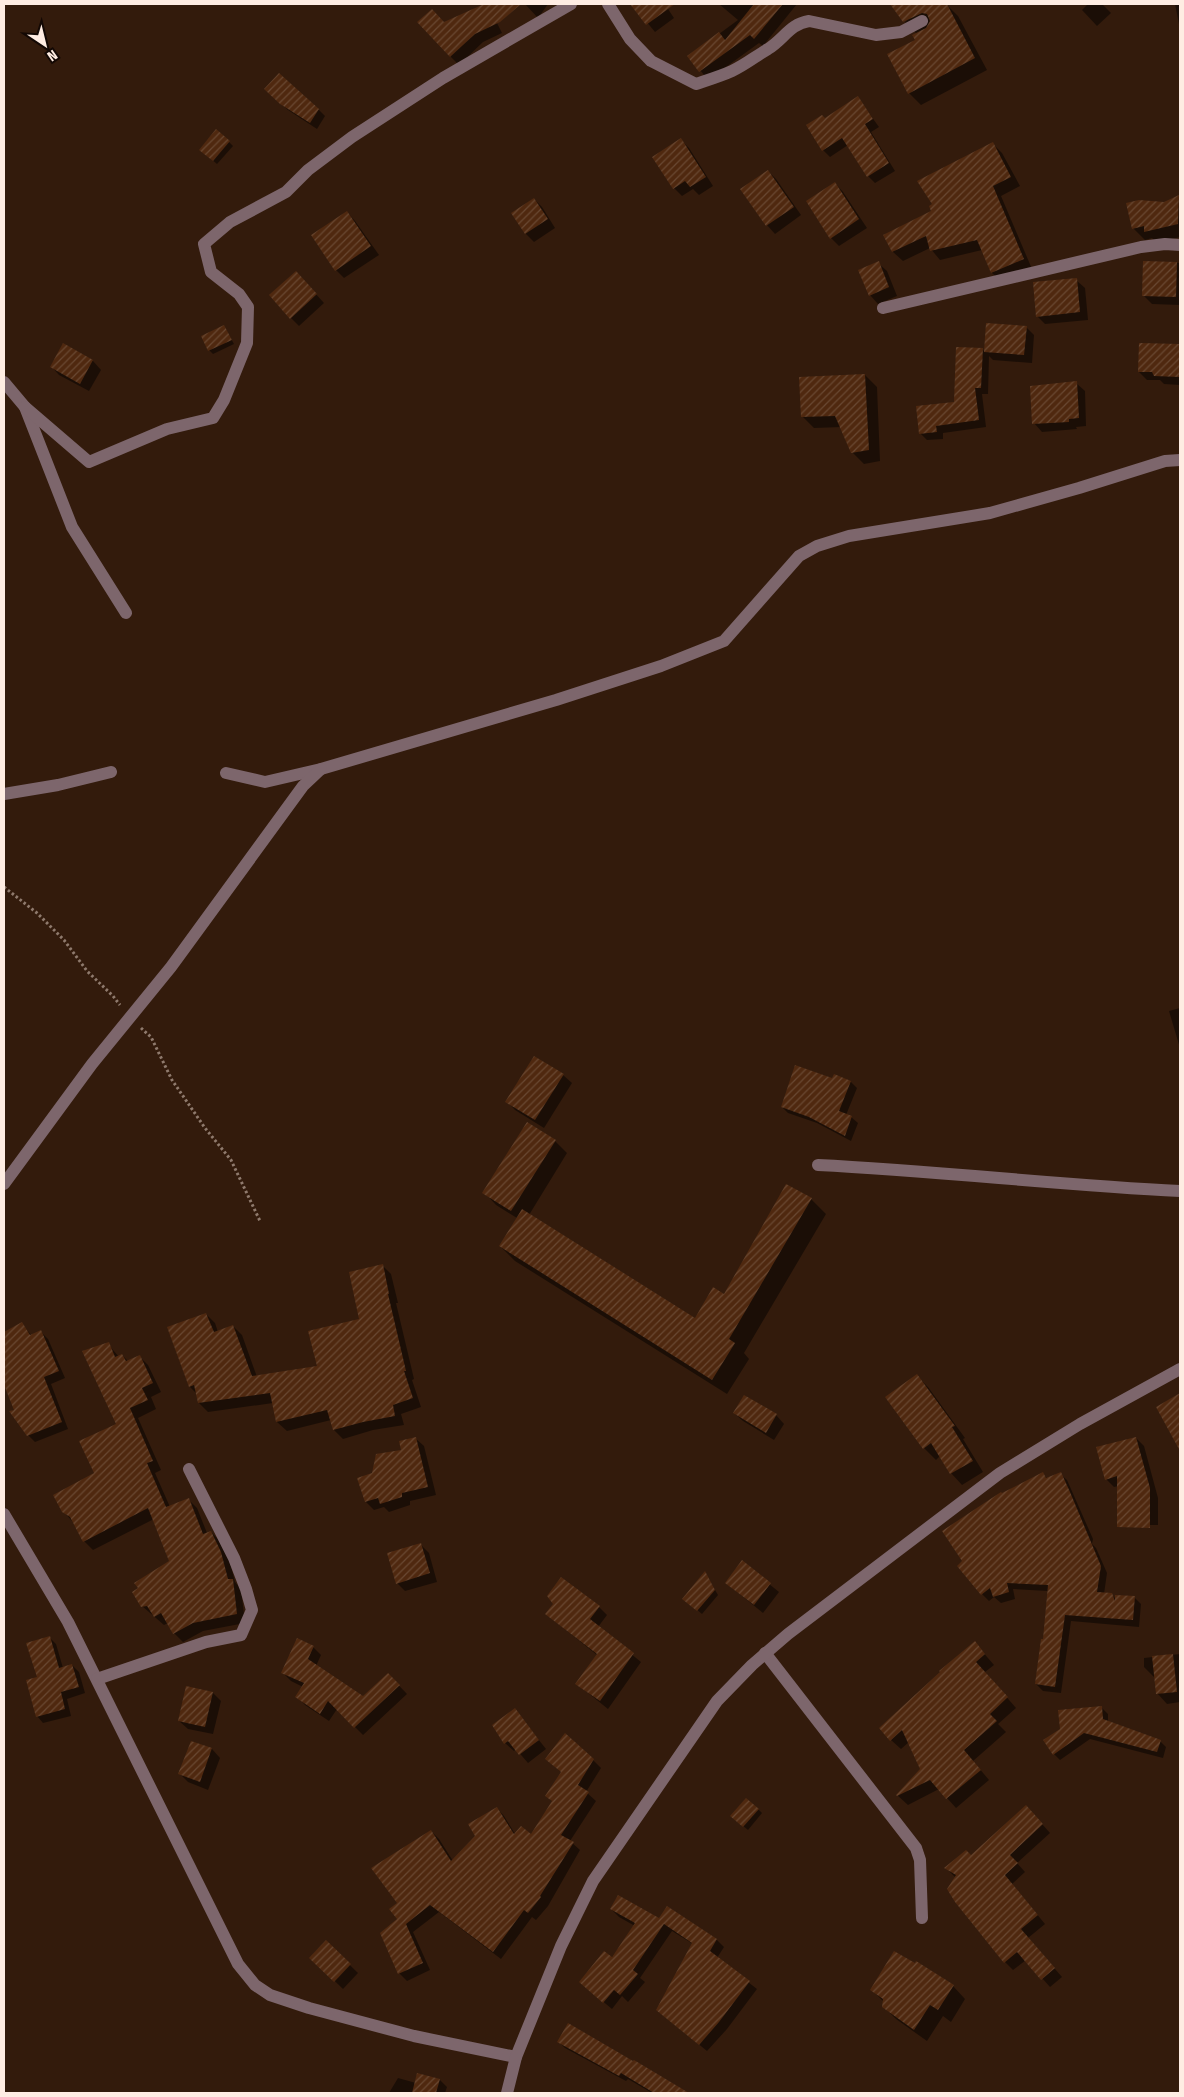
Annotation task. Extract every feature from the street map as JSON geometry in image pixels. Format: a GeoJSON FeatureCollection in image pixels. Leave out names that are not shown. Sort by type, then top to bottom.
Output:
{"type":"FeatureCollection","features":[{"type":"Feature","properties":{"kind":"street"},"geometry":{"type":"LineString","coordinates":[[4,382],[25,407],[89,462],[167,429],[212,418],[224,400],[247,343],[248,307],[239,294],[212,272],[204,244],[230,222],[286,192],[308,170],[369,127],[444,78],[570,4]]}},
{"type":"Feature","properties":{"kind":"street"},"geometry":{"type":"LineString","coordinates":[[608,4],[630,39],[651,61],[696,84],[732,71],[770,48],[800,22],[808,21],[876,35],[901,32],[922,21]]}},
{"type":"Feature","properties":{"kind":"street"},"geometry":{"type":"LineString","coordinates":[[883,308],[1142,247],[1180,245]]}},
{"type":"Feature","properties":{"kind":"street"},"geometry":{"type":"LineString","coordinates":[[25,407],[72,527],[126,613]]}},
{"type":"Feature","properties":{"kind":"street"},"geometry":{"type":"LineString","coordinates":[[226,773],[265,782],[321,769],[556,700],[661,666],[724,641],[799,556],[817,546],[849,536],[990,512],[1079,488],[1165,461],[1180,460]]}},
{"type":"Feature","properties":{"kind":"street"},"geometry":{"type":"LineString","coordinates":[[4,1184],[92,1064],[130,1019],[221,901],[303,786],[321,769]]}},
{"type":"Feature","properties":{"kind":"street"},"geometry":{"type":"LineString","coordinates":[[4,794],[58,786],[111,772]]}},
{"type":"Feature","properties":{"kind":"street"},"geometry":{"type":"LineString","coordinates":[[818,1165],[897,1169],[1091,1186],[1180,1191]]}},
{"type":"Feature","properties":{"kind":"street"},"geometry":{"type":"LineString","coordinates":[[507,2093],[516,2057],[561,1946],[593,1881],[717,1701],[765,1653],[788,1634],[1000,1473],[1080,1424],[1180,1369]]}},
{"type":"Feature","properties":{"kind":"street"},"geometry":{"type":"LineString","coordinates":[[97,1679],[206,1642],[242,1635],[252,1610],[246,1589],[234,1558],[189,1469]]}},
{"type":"Feature","properties":{"kind":"street"},"geometry":{"type":"LineString","coordinates":[[4,1514],[68,1622],[238,1964],[255,1986],[270,1995],[309,2008],[414,2036],[516,2057]]}},
{"type":"Feature","properties":{"kind":"street"},"geometry":{"type":"LineString","coordinates":[[765,1653],[916,1848],[920,1860],[922,1918]]}},
{"type":"Feature","properties":{"kind":"path"},"geometry":{"type":"LineString","coordinates":[[4,887],[37,913],[64,940],[87,971],[113,996],[130,1019],[151,1037],[172,1080],[205,1128],[231,1160],[260,1221]]}},
{"type":"Feature","properties":{"kind":"building"},"geometry":{"type":"Polygon","coordinates":[[[484,4],[521,4],[500,22],[475,34],[450,57],[417,22],[432,9],[444,22],[484,4]]]}},
{"type":"Feature","properties":{"kind":"building"},"geometry":{"type":"Polygon","coordinates":[[[630,4],[675,4],[646,25],[630,4]]]}},
{"type":"Feature","properties":{"kind":"building"},"geometry":{"type":"Polygon","coordinates":[[[754,4],[783,4],[754,39],[750,35],[699,72],[687,56],[719,32],[725,40],[754,4]]]}},
{"type":"Feature","properties":{"kind":"building"},"geometry":{"type":"Polygon","coordinates":[[[890,4],[947,4],[975,58],[908,94],[887,54],[915,40],[912,35],[926,28],[930,21],[927,14],[922,13],[903,22],[890,4]]]}},
{"type":"Feature","properties":{"kind":"building"},"geometry":{"type":"Polygon","coordinates":[[[279,73],[319,109],[310,123],[280,104],[264,89],[279,73]]]}},
{"type":"Feature","properties":{"kind":"building"},"geometry":{"type":"Polygon","coordinates":[[[858,96],[873,119],[865,124],[889,163],[867,177],[842,138],[822,151],[806,125],[822,115],[825,118],[858,96]]]}},
{"type":"Feature","properties":{"kind":"building"},"geometry":{"type":"Polygon","coordinates":[[[216,129],[230,141],[213,161],[199,150],[216,129]]]}},
{"type":"Feature","properties":{"kind":"building"},"geometry":{"type":"Polygon","coordinates":[[[681,138],[706,177],[690,187],[685,181],[673,189],[652,157],[681,138]]]}},
{"type":"Feature","properties":{"kind":"building"},"geometry":{"type":"Polygon","coordinates":[[[993,142],[1011,177],[993,186],[1024,259],[991,273],[977,240],[930,251],[926,236],[892,252],[883,235],[931,211],[929,206],[932,204],[917,181],[993,142]]]}},
{"type":"Feature","properties":{"kind":"building"},"geometry":{"type":"Polygon","coordinates":[[[768,170],[794,207],[766,226],[740,189],[768,170]]]}},
{"type":"Feature","properties":{"kind":"building"},"geometry":{"type":"Polygon","coordinates":[[[835,182],[859,219],[830,239],[806,201],[835,182]]]}},
{"type":"Feature","properties":{"kind":"building"},"geometry":{"type":"Polygon","coordinates":[[[1179,195],[1178,224],[1144,232],[1144,226],[1132,229],[1126,203],[1139,200],[1164,202],[1179,195]]]}},
{"type":"Feature","properties":{"kind":"building"},"geometry":{"type":"Polygon","coordinates":[[[534,198],[548,219],[525,234],[511,213],[534,198]]]}},
{"type":"Feature","properties":{"kind":"building"},"geometry":{"type":"Polygon","coordinates":[[[347,211],[371,246],[335,271],[311,235],[347,211]]]}},
{"type":"Feature","properties":{"kind":"building"},"geometry":{"type":"Polygon","coordinates":[[[879,261],[889,287],[869,296],[858,270],[879,261]]]}},
{"type":"Feature","properties":{"kind":"building"},"geometry":{"type":"Polygon","coordinates":[[[1143,261],[1177,262],[1176,297],[1142,296],[1143,261]]]}},
{"type":"Feature","properties":{"kind":"building"},"geometry":{"type":"Polygon","coordinates":[[[296,271],[317,294],[290,319],[269,295],[296,271]]]}},
{"type":"Feature","properties":{"kind":"building"},"geometry":{"type":"Polygon","coordinates":[[[1077,278],[1080,312],[1036,317],[1033,282],[1077,278]]]}},
{"type":"Feature","properties":{"kind":"building"},"geometry":{"type":"Polygon","coordinates":[[[986,323],[1027,326],[1024,355],[984,352],[986,323]]]}},
{"type":"Feature","properties":{"kind":"building"},"geometry":{"type":"Polygon","coordinates":[[[224,325],[232,340],[208,351],[201,336],[224,325]]]}},
{"type":"Feature","properties":{"kind":"building"},"geometry":{"type":"Polygon","coordinates":[[[63,343],[93,360],[80,384],[50,367],[63,343]]]}},
{"type":"Feature","properties":{"kind":"building"},"geometry":{"type":"Polygon","coordinates":[[[1139,343],[1180,344],[1179,377],[1154,376],[1152,372],[1138,372],[1139,343]]]}},
{"type":"Feature","properties":{"kind":"building"},"geometry":{"type":"Polygon","coordinates":[[[956,347],[983,348],[981,388],[975,388],[979,420],[936,426],[937,432],[919,434],[916,406],[954,402],[956,347]]]}},
{"type":"Feature","properties":{"kind":"building"},"geometry":{"type":"Polygon","coordinates":[[[865,374],[869,450],[851,453],[835,416],[801,417],[799,377],[865,374]]]}},
{"type":"Feature","properties":{"kind":"building"},"geometry":{"type":"Polygon","coordinates":[[[1077,381],[1079,418],[1069,419],[1069,422],[1032,424],[1030,386],[1077,381]]]}},
{"type":"Feature","properties":{"kind":"building"},"geometry":{"type":"Polygon","coordinates":[[[534,1056],[564,1074],[535,1120],[505,1102],[534,1056]]]}},
{"type":"Feature","properties":{"kind":"building"},"geometry":{"type":"Polygon","coordinates":[[[795,1065],[832,1078],[834,1074],[851,1081],[839,1111],[852,1116],[845,1136],[809,1117],[781,1107],[795,1065]]]}},
{"type":"Feature","properties":{"kind":"building"},"geometry":{"type":"Polygon","coordinates":[[[527,1122],[556,1140],[511,1211],[482,1193],[527,1122]]]}},
{"type":"Feature","properties":{"kind":"building"},"geometry":{"type":"Polygon","coordinates":[[[786,1184],[812,1198],[729,1339],[735,1343],[712,1380],[499,1246],[522,1209],[695,1318],[713,1287],[724,1294],[786,1184]]]}},
{"type":"Feature","properties":{"kind":"building"},"geometry":{"type":"Polygon","coordinates":[[[383,1264],[406,1371],[404,1371],[413,1398],[393,1405],[395,1416],[333,1430],[327,1410],[276,1422],[270,1393],[198,1403],[194,1385],[189,1387],[167,1327],[206,1313],[214,1332],[233,1325],[252,1376],[317,1366],[308,1331],[359,1319],[349,1272],[383,1264]]]}},
{"type":"Feature","properties":{"kind":"building"},"geometry":{"type":"Polygon","coordinates":[[[22,1322],[30,1335],[41,1330],[59,1371],[44,1377],[62,1422],[27,1436],[9,1411],[14,1410],[4,1385],[4,1332],[22,1322]]]}},
{"type":"Feature","properties":{"kind":"building"},"geometry":{"type":"Polygon","coordinates":[[[109,1342],[115,1357],[122,1354],[126,1361],[140,1355],[153,1383],[142,1388],[148,1400],[130,1408],[153,1461],[147,1463],[166,1507],[189,1498],[203,1534],[211,1531],[221,1552],[228,1579],[233,1579],[237,1614],[193,1623],[173,1634],[161,1613],[154,1617],[147,1606],[141,1607],[132,1592],[138,1588],[134,1583],[169,1561],[148,1508],[83,1542],[70,1517],[62,1512],[53,1495],[94,1473],[79,1441],[116,1424],[82,1351],[109,1342]]]}},
{"type":"Feature","properties":{"kind":"building"},"geometry":{"type":"Polygon","coordinates":[[[917,1374],[955,1426],[952,1427],[973,1461],[950,1474],[931,1443],[923,1449],[885,1397],[917,1374]]]}},
{"type":"Feature","properties":{"kind":"building"},"geometry":{"type":"Polygon","coordinates":[[[1180,1393],[1180,1451],[1156,1407],[1180,1393]]]}},
{"type":"Feature","properties":{"kind":"building"},"geometry":{"type":"Polygon","coordinates":[[[744,1395],[777,1414],[766,1433],[733,1413],[744,1395]]]}},
{"type":"Feature","properties":{"kind":"building"},"geometry":{"type":"Polygon","coordinates":[[[416,1437],[428,1487],[402,1493],[402,1497],[380,1504],[378,1498],[365,1502],[357,1478],[372,1473],[376,1454],[401,1450],[399,1441],[416,1437]]]}},
{"type":"Feature","properties":{"kind":"building"},"geometry":{"type":"Polygon","coordinates":[[[1136,1437],[1150,1488],[1150,1528],[1117,1527],[1117,1476],[1105,1480],[1096,1447],[1136,1437]]]}},
{"type":"Feature","properties":{"kind":"building"},"geometry":{"type":"Polygon","coordinates":[[[1043,1472],[1046,1478],[1061,1472],[1070,1492],[1101,1566],[1097,1592],[1112,1593],[1115,1601],[1115,1595],[1135,1596],[1133,1620],[1065,1615],[1055,1687],[1035,1684],[1041,1639],[1043,1639],[1048,1585],[1007,1583],[1009,1592],[993,1597],[990,1588],[981,1595],[957,1566],[962,1561],[942,1531],[1001,1492],[1043,1472]]]}},
{"type":"Feature","properties":{"kind":"building"},"geometry":{"type":"Polygon","coordinates":[[[421,1543],[430,1573],[396,1584],[387,1553],[421,1543]]]}},
{"type":"Feature","properties":{"kind":"building"},"geometry":{"type":"Polygon","coordinates":[[[742,1560],[771,1583],[754,1605],[725,1583],[742,1560]]]}},
{"type":"Feature","properties":{"kind":"building"},"geometry":{"type":"Polygon","coordinates":[[[705,1571],[715,1590],[697,1611],[682,1599],[705,1571]]]}},
{"type":"Feature","properties":{"kind":"building"},"geometry":{"type":"Polygon","coordinates":[[[561,1577],[600,1606],[590,1619],[634,1653],[600,1701],[575,1684],[597,1654],[545,1614],[553,1604],[547,1596],[561,1577]]]}},
{"type":"Feature","properties":{"kind":"building"},"geometry":{"type":"Polygon","coordinates":[[[50,1636],[59,1668],[72,1664],[79,1687],[61,1692],[65,1709],[36,1717],[26,1680],[37,1677],[26,1643],[50,1636]]]}},
{"type":"Feature","properties":{"kind":"building"},"geometry":{"type":"Polygon","coordinates":[[[297,1638],[314,1646],[308,1659],[363,1696],[388,1673],[400,1685],[354,1728],[328,1701],[320,1714],[295,1697],[304,1683],[281,1673],[297,1638]]]}},
{"type":"Feature","properties":{"kind":"building"},"geometry":{"type":"Polygon","coordinates":[[[975,1641],[985,1654],[976,1662],[1008,1697],[990,1714],[997,1721],[964,1750],[981,1770],[946,1799],[930,1780],[897,1796],[920,1769],[902,1730],[890,1741],[879,1728],[939,1671],[975,1641]]]}},
{"type":"Feature","properties":{"kind":"building"},"geometry":{"type":"Polygon","coordinates":[[[1173,1654],[1177,1692],[1156,1694],[1152,1656],[1173,1654]]]}},
{"type":"Feature","properties":{"kind":"building"},"geometry":{"type":"Polygon","coordinates":[[[186,1686],[213,1692],[205,1727],[178,1721],[186,1686]]]}},
{"type":"Feature","properties":{"kind":"building"},"geometry":{"type":"Polygon","coordinates":[[[1102,1706],[1103,1719],[1161,1740],[1157,1752],[1084,1733],[1053,1755],[1043,1740],[1060,1729],[1058,1710],[1102,1706]]]}},
{"type":"Feature","properties":{"kind":"building"},"geometry":{"type":"Polygon","coordinates":[[[515,1708],[539,1740],[519,1755],[508,1741],[504,1744],[492,1725],[515,1708]]]}},
{"type":"Feature","properties":{"kind":"building"},"geometry":{"type":"Polygon","coordinates":[[[565,1733],[594,1759],[578,1785],[589,1792],[561,1835],[574,1842],[541,1897],[528,1913],[524,1910],[493,1952],[430,1905],[406,1924],[423,1963],[398,1974],[380,1933],[397,1919],[389,1909],[397,1903],[371,1868],[431,1830],[451,1861],[475,1836],[468,1824],[497,1807],[514,1834],[521,1826],[531,1834],[552,1801],[545,1796],[561,1772],[545,1759],[565,1733]]]}},
{"type":"Feature","properties":{"kind":"building"},"geometry":{"type":"Polygon","coordinates":[[[191,1741],[212,1748],[200,1782],[178,1774],[191,1741]]]}},
{"type":"Feature","properties":{"kind":"building"},"geometry":{"type":"Polygon","coordinates":[[[746,1798],[759,1809],[743,1827],[730,1816],[746,1798]]]}},
{"type":"Feature","properties":{"kind":"building"},"geometry":{"type":"Polygon","coordinates":[[[1026,1805],[1043,1824],[1010,1855],[1018,1863],[1005,1875],[1038,1915],[1021,1929],[1055,1968],[1041,1980],[1017,1952],[1004,1963],[955,1902],[947,1889],[956,1875],[944,1868],[966,1850],[971,1855],[1026,1805]]]}},
{"type":"Feature","properties":{"kind":"building"},"geometry":{"type":"Polygon","coordinates":[[[618,1895],[659,1918],[667,1906],[717,1939],[710,1951],[750,1981],[699,2045],[656,2010],[692,1943],[664,1924],[633,1970],[638,1974],[620,1995],[614,1990],[603,2003],[579,1982],[604,1951],[612,1957],[635,1923],[610,1909],[618,1895]]]}},
{"type":"Feature","properties":{"kind":"building"},"geometry":{"type":"Polygon","coordinates":[[[326,1940],[351,1964],[334,1982],[309,1958],[326,1940]]]}},
{"type":"Feature","properties":{"kind":"building"},"geometry":{"type":"Polygon","coordinates":[[[894,1951],[915,1963],[916,1961],[954,1985],[938,2010],[930,2005],[914,2030],[882,2007],[883,1999],[870,1990],[894,1951]]]}},
{"type":"Feature","properties":{"kind":"building"},"geometry":{"type":"Polygon","coordinates":[[[568,2023],[689,2093],[654,2093],[621,2073],[619,2076],[557,2042],[568,2023]]]}},
{"type":"Feature","properties":{"kind":"building"},"geometry":{"type":"Polygon","coordinates":[[[417,2073],[440,2079],[436,2093],[412,2093],[417,2073]]]}}]}
